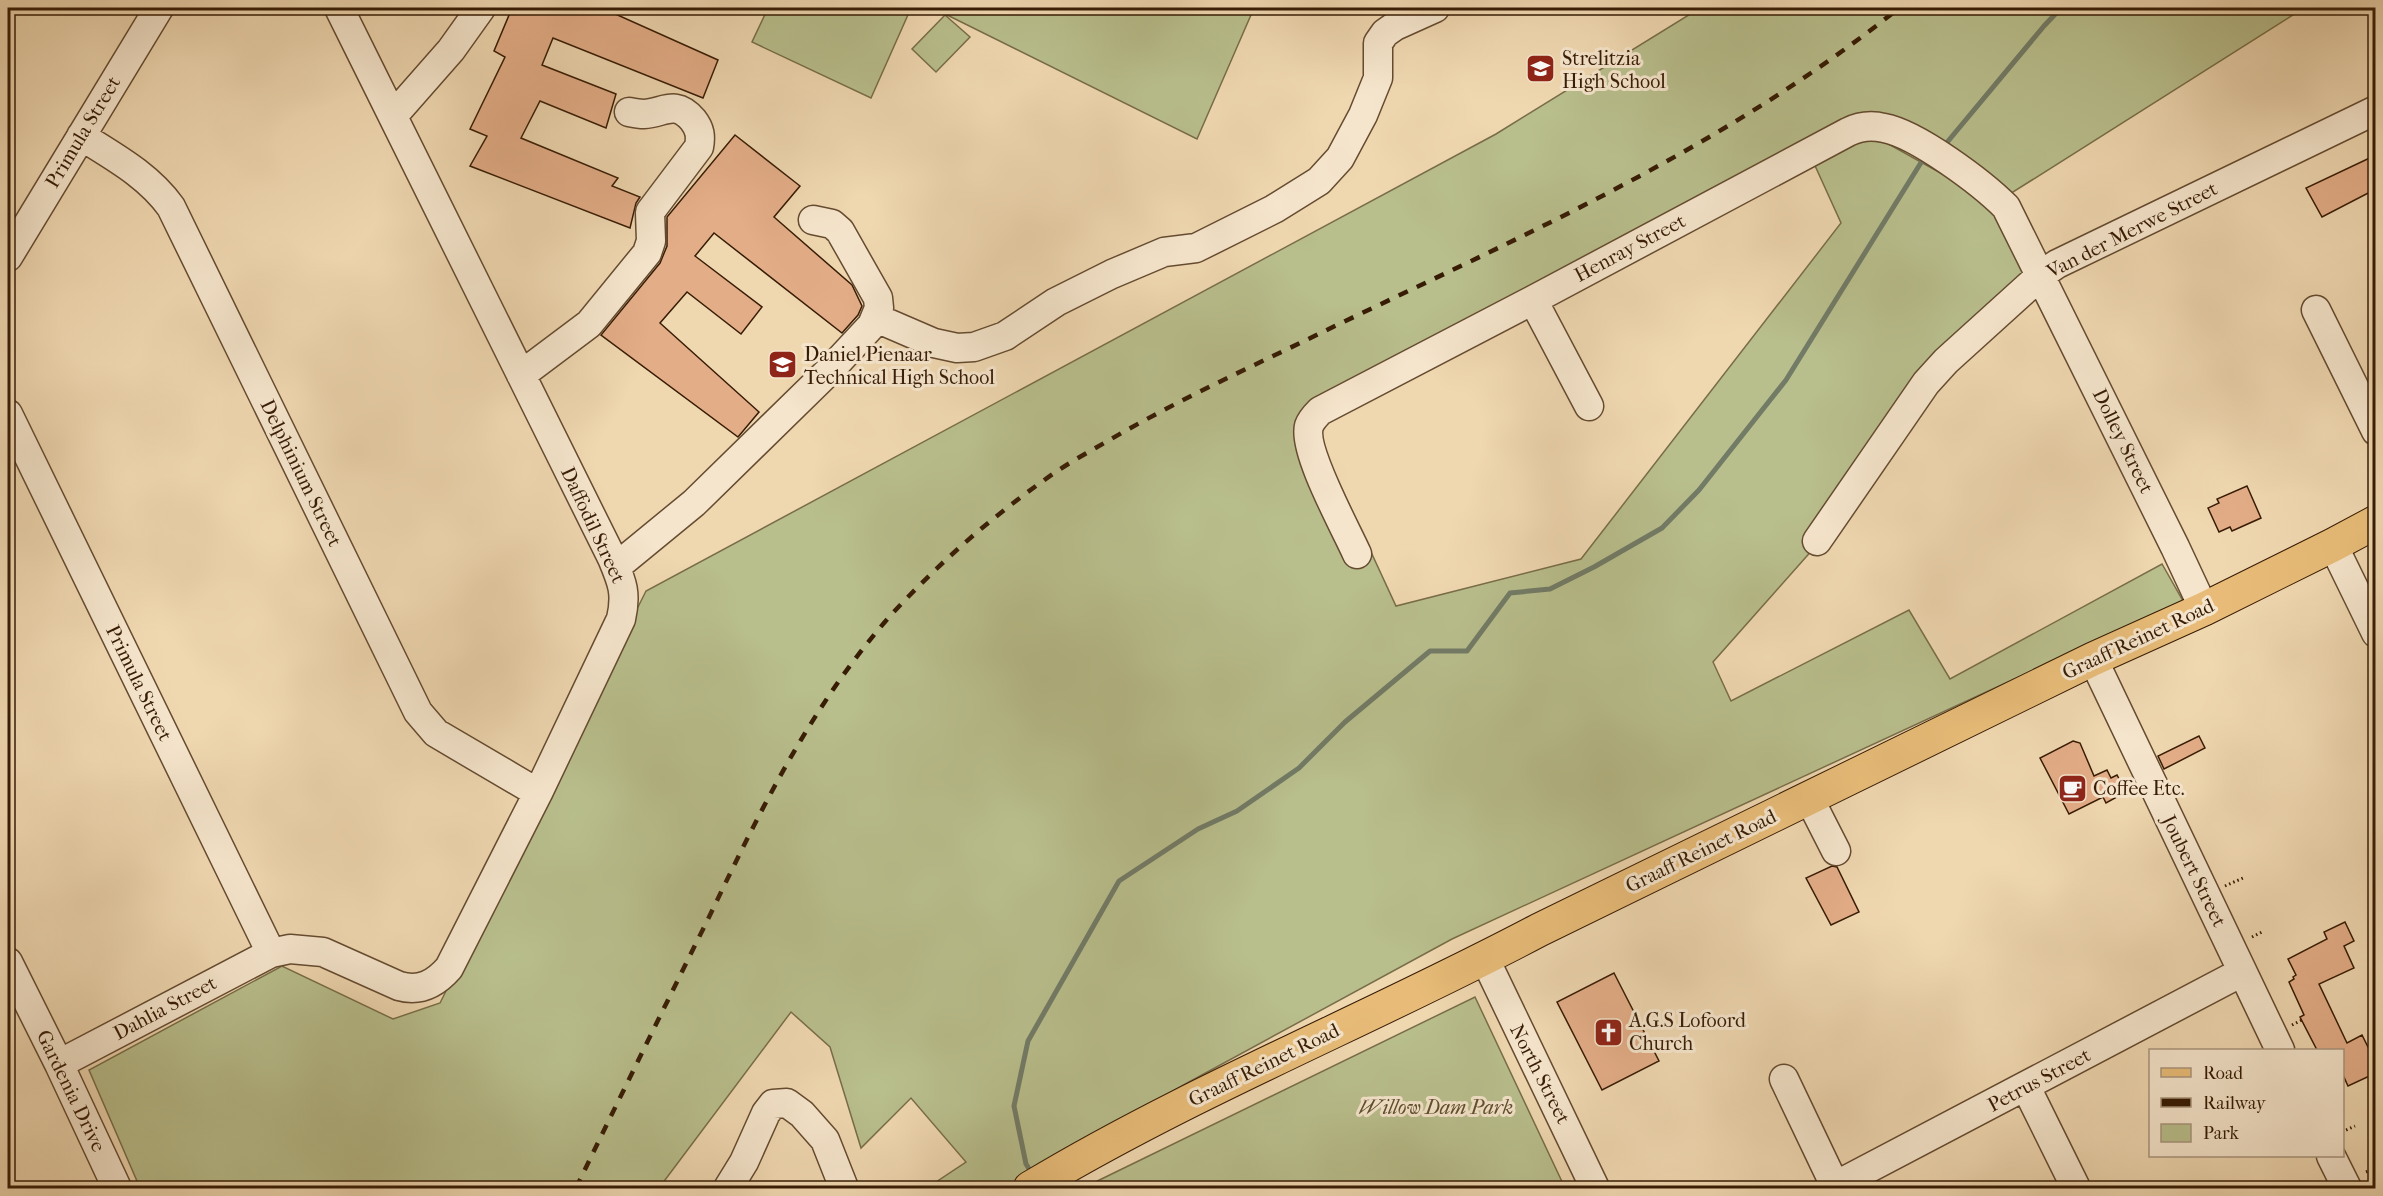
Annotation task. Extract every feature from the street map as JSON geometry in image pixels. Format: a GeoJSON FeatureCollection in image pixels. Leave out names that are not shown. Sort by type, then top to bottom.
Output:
{"type":"FeatureCollection","features":[{"type":"Feature","properties":{"kind":"main road","name":"Graaff Reinet Road"},"geometry":{"type":"LineString","coordinates":[[1043,1181],[1210,1090],[1485,959],[2093,659],[2204,609],[2376,522]]}},
{"type":"Feature","properties":{"kind":"street","name":"Primula Street"},"geometry":{"type":"LineString","coordinates":[[8,257],[159,8]]}},
{"type":"Feature","properties":{"kind":"street","name":"Daffodil Street"},"geometry":{"type":"LineString","coordinates":[[271,952],[298,949],[323,952],[411,990],[436,982],[449,968],[538,793],[621,619],[624,604],[624,587],[616,567],[339,8]]}},
{"type":"Feature","properties":{"kind":"street"},"geometry":{"type":"LineString","coordinates":[[393,116],[451,50],[481,8]]}},
{"type":"Feature","properties":{"kind":"street"},"geometry":{"type":"LineString","coordinates":[[876,318],[934,343],[957,348],[974,347],[1005,336],[1056,302],[1112,274],[1164,252],[1196,248],[1274,209],[1318,181],[1340,158],[1363,115],[1378,78],[1378,43],[1385,33],[1435,8]]}},
{"type":"Feature","properties":{"kind":"street"},"geometry":{"type":"LineString","coordinates":[[521,375],[590,324],[647,253],[651,241],[650,212],[699,147],[701,138],[697,125],[680,109],[669,107],[643,114],[629,112]]}},
{"type":"Feature","properties":{"kind":"street","name":"Van der Merwe Street"},"geometry":{"type":"LineString","coordinates":[[1817,541],[1926,383],[1969,339],[2041,274],[2057,264],[2376,110]]}},
{"type":"Feature","properties":{"kind":"street","name":"Henray Street"},"geometry":{"type":"LineString","coordinates":[[1357,554],[1316,465],[1310,446],[1309,425],[1317,414],[1335,402],[1857,128],[1871,126],[1886,128],[1903,135],[1956,168],[1996,197],[2012,216],[2041,274]]}},
{"type":"Feature","properties":{"kind":"street","name":"Delphinium Street"},"geometry":{"type":"LineString","coordinates":[[81,136],[143,176],[159,190],[171,207],[418,712],[436,733],[538,793]]}},
{"type":"Feature","properties":{"kind":"street"},"geometry":{"type":"LineString","coordinates":[[616,567],[694,503],[832,368],[876,318],[879,308],[878,298],[844,237],[832,224],[813,220]]}},
{"type":"Feature","properties":{"kind":"street","name":"Dolley Street"},"geometry":{"type":"LineString","coordinates":[[2041,274],[2204,609]]}},
{"type":"Feature","properties":{"kind":"street"},"geometry":{"type":"LineString","coordinates":[[1533,300],[1589,406]]}},
{"type":"Feature","properties":{"kind":"street"},"geometry":{"type":"LineString","coordinates":[[2316,310],[2376,431]]}},
{"type":"Feature","properties":{"kind":"street","name":"Primula Street"},"geometry":{"type":"LineString","coordinates":[[8,414],[271,952]]}},
{"type":"Feature","properties":{"kind":"street"},"geometry":{"type":"LineString","coordinates":[[2333,545],[2376,633]]}},
{"type":"Feature","properties":{"kind":"street","name":"Joubert Street"},"geometry":{"type":"LineString","coordinates":[[2093,659],[2280,1049]]}},
{"type":"Feature","properties":{"kind":"street"},"geometry":{"type":"LineString","coordinates":[[1809,798],[1836,851]]}},
{"type":"Feature","properties":{"kind":"street","name":"Dahlia Street"},"geometry":{"type":"LineString","coordinates":[[59,1064],[271,952]]}},
{"type":"Feature","properties":{"kind":"street","name":"North Street"},"geometry":{"type":"LineString","coordinates":[[1485,959],[1596,1188]]}},
{"type":"Feature","properties":{"kind":"street","name":"Gardenia Drive"},"geometry":{"type":"LineString","coordinates":[[8,962],[117,1188]]}},
{"type":"Feature","properties":{"kind":"street","name":"Petrus Street"},"geometry":{"type":"LineString","coordinates":[[1836,1187],[2242,972]]}},
{"type":"Feature","properties":{"kind":"street"},"geometry":{"type":"LineString","coordinates":[[1784,1079],[1836,1187]]}},
{"type":"Feature","properties":{"kind":"street"},"geometry":{"type":"LineString","coordinates":[[2026,1087],[2076,1188]]}},
{"type":"Feature","properties":{"kind":"street"},"geometry":{"type":"LineString","coordinates":[[728,1188],[744,1162],[766,1113],[773,1104],[787,1103],[802,1114],[825,1140],[844,1188]]}},
{"type":"Feature","properties":{"kind":"street"},"geometry":{"type":"LineString","coordinates":[[2332,1157],[2347,1188]]}},
{"type":"Feature","properties":{"kind":"path"},"geometry":{"type":"LineString","coordinates":[[2217,890],[2243,878]]}},
{"type":"Feature","properties":{"kind":"path"},"geometry":{"type":"LineString","coordinates":[[2344,1132],[2355,1126]]}},
{"type":"Feature","properties":{"kind":"green space"},"geometry":{"type":"Polygon","coordinates":[[[768,8],[911,8],[871,98],[752,42],[768,8]]]}},
{"type":"Feature","properties":{"kind":"green space"},"geometry":{"type":"Polygon","coordinates":[[[933,8],[1254,8],[1197,139],[933,8]]]}},
{"type":"Feature","properties":{"kind":"green space"},"geometry":{"type":"Polygon","coordinates":[[[1700,8],[2304,8],[2002,199],[1888,134],[1847,130],[1309,418],[1396,606],[1581,559],[1841,223],[1812,159],[1849,139],[1885,142],[1998,205],[2032,275],[1976,330],[1814,548],[1713,662],[1731,701],[1909,610],[1950,679],[2162,564],[2183,601],[1452,939],[1189,1082],[1004,1188],[927,1188],[966,1162],[911,1098],[861,1148],[830,1047],[791,1012],[659,1188],[140,1188],[89,1070],[282,966],[393,1019],[440,1003],[646,591],[1496,134],[1700,8]]]}},
{"type":"Feature","properties":{"kind":"green space"},"geometry":{"type":"Polygon","coordinates":[[[945,15],[970,37],[936,72],[912,49],[945,15]]]}},
{"type":"Feature","properties":{"kind":"green space","name":"Willow Dam Park"},"geometry":{"type":"Polygon","coordinates":[[[1475,997],[1565,1188],[1083,1188],[1475,997]]]}},
{"type":"Feature","properties":{"kind":"building"},"geometry":{"type":"Polygon","coordinates":[[[512,8],[602,8],[718,60],[703,98],[553,38],[542,65],[616,94],[606,128],[540,101],[521,138],[618,178],[612,186],[640,197],[636,203],[630,228],[470,166],[487,136],[470,129],[505,57],[494,51],[512,8]]]}},
{"type":"Feature","properties":{"kind":"building"},"geometry":{"type":"Polygon","coordinates":[[[735,135],[800,186],[774,217],[852,285],[862,306],[858,315],[842,333],[714,233],[695,256],[762,307],[741,334],[687,292],[660,323],[759,412],[738,437],[601,335],[660,263],[667,246],[667,217],[735,135]]]}},
{"type":"Feature","properties":{"kind":"building"},"geometry":{"type":"Polygon","coordinates":[[[2376,155],[2376,189],[2322,217],[2306,188],[2376,155]]]}},
{"type":"Feature","properties":{"kind":"building"},"geometry":{"type":"Polygon","coordinates":[[[2247,486],[2261,518],[2232,531],[2230,527],[2219,532],[2208,508],[2219,503],[2217,499],[2247,486]]]}},
{"type":"Feature","properties":{"kind":"building"},"geometry":{"type":"Polygon","coordinates":[[[2199,736],[2205,748],[2164,769],[2158,756],[2199,736]]]}},
{"type":"Feature","properties":{"kind":"building","name":"Coffee Etc."},"geometry":{"type":"Polygon","coordinates":[[[2073,741],[2080,743],[2094,776],[2107,770],[2111,778],[2117,775],[2126,792],[2106,803],[2103,797],[2069,814],[2040,758],[2073,741]]]}},
{"type":"Feature","properties":{"kind":"building"},"geometry":{"type":"Polygon","coordinates":[[[1832,866],[1837,867],[1859,912],[1831,925],[1806,878],[1832,866]]]}},
{"type":"Feature","properties":{"kind":"building"},"geometry":{"type":"Polygon","coordinates":[[[2345,922],[2354,941],[2344,946],[2354,968],[2319,984],[2347,1043],[2362,1035],[2369,1049],[2376,1046],[2376,1073],[2348,1086],[2344,1077],[2344,1049],[2316,1049],[2300,1017],[2304,1015],[2289,982],[2296,975],[2288,959],[2327,939],[2324,932],[2345,922]]]}},
{"type":"Feature","properties":{"kind":"building","name":"A.G.S Lofoord Church"},"geometry":{"type":"Polygon","coordinates":[[[1614,973],[1659,1061],[1602,1090],[1557,1002],[1614,973]]]}},
{"type":"Feature","properties":{"kind":"waterway"},"geometry":{"type":"LineString","coordinates":[[1944,146],[2061,8]]}},
{"type":"Feature","properties":{"kind":"waterway"},"geometry":{"type":"LineString","coordinates":[[1033,1175],[1026,1164],[1014,1106],[1028,1041],[1119,881],[1198,829],[1237,811],[1299,768],[1345,722],[1430,651],[1467,651],[1510,593],[1550,589],[1662,528],[1699,490],[1786,380],[1922,161]]}},
{"type":"Feature","properties":{"kind":"railway"},"geometry":{"type":"LineString","coordinates":[[576,1188],[749,836],[812,721],[863,649],[891,615],[926,578],[964,544],[1003,511],[1074,460],[1163,410],[1556,220],[1627,183],[1767,102],[1834,57],[1899,8]]}},
{"type":"Feature","properties":{"kind":"place","name":"Strelitzia High School"},"geometry":{"type":"Point","coordinates":[1541,69]}},
{"type":"Feature","properties":{"kind":"place","name":"Daniel Pienaar Technical High School"},"geometry":{"type":"Point","coordinates":[783,365]}},
{"type":"Feature","properties":{"kind":"place","name":"Coffee Etc."},"geometry":{"type":"Point","coordinates":[2072,788]}},
{"type":"Feature","properties":{"kind":"place","name":"A.G.S Lofoord Church"},"geometry":{"type":"Point","coordinates":[1608,1032]}}]}
